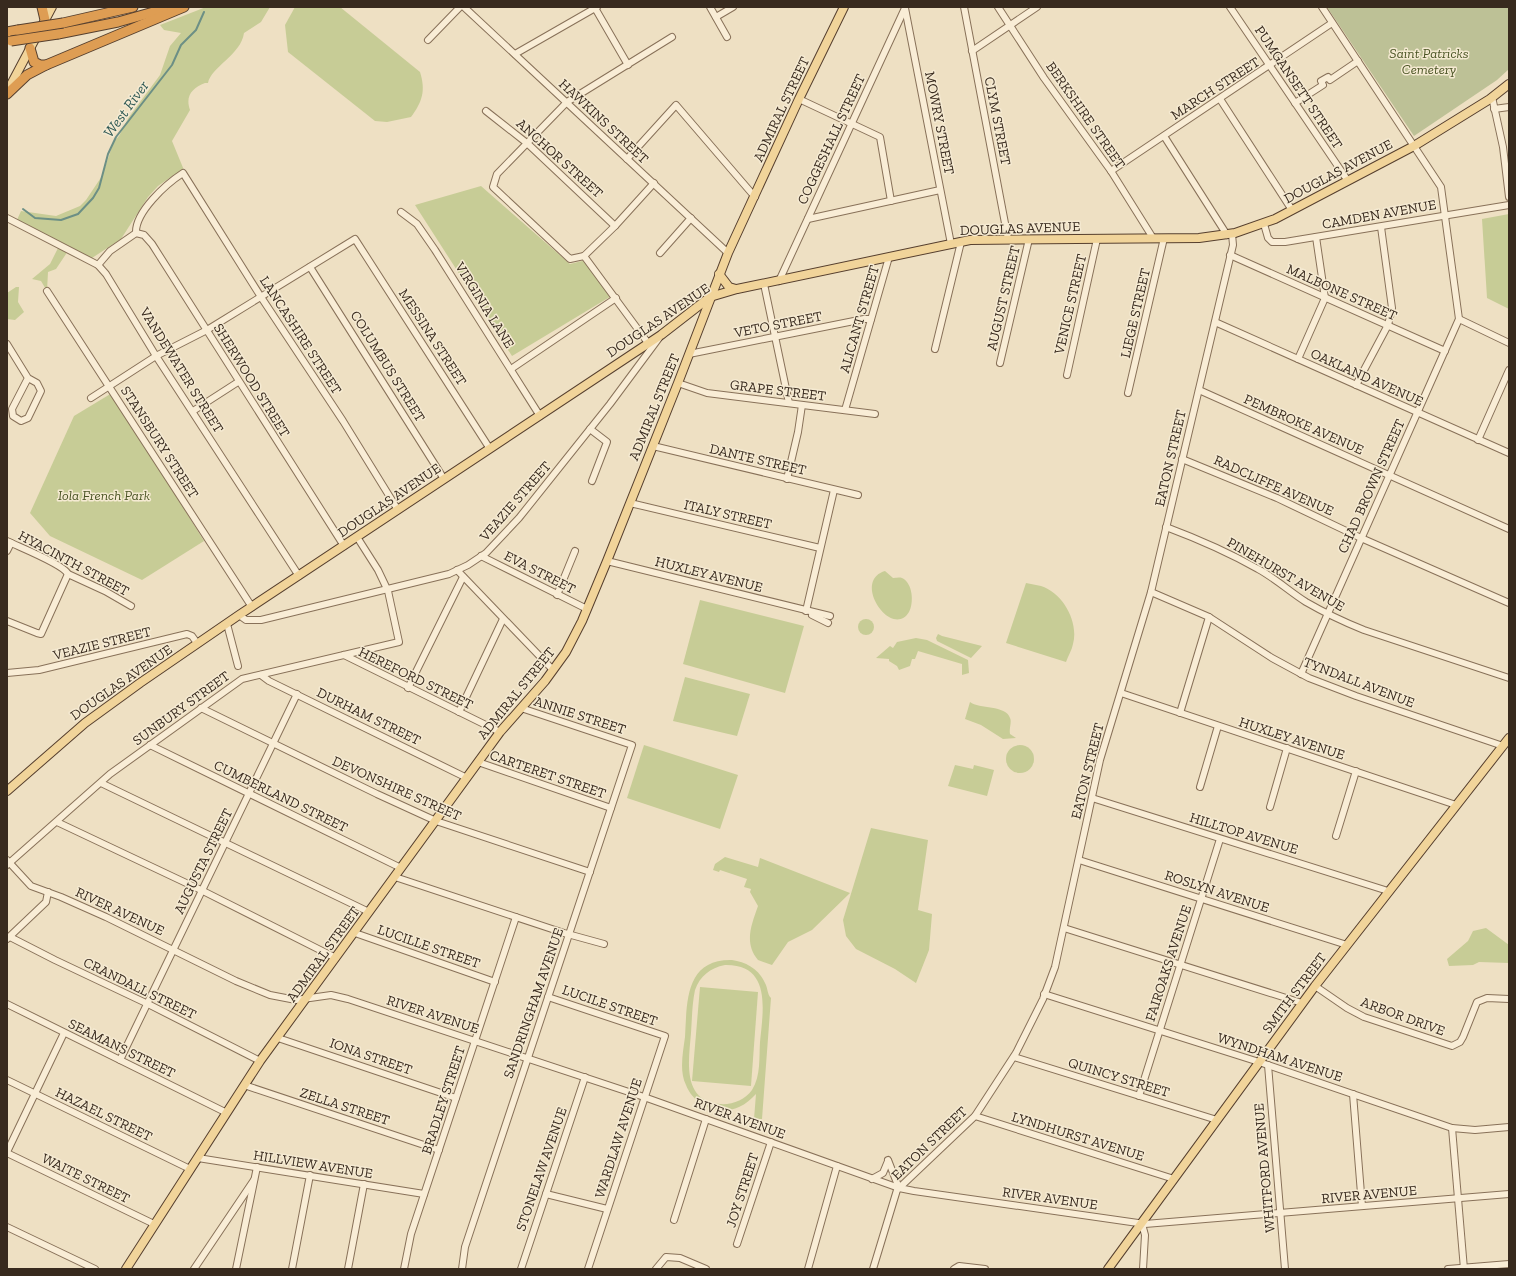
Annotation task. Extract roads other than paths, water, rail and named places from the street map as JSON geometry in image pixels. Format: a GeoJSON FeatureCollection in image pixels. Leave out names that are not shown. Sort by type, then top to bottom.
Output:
{"type":"FeatureCollection","features":[{"type":"Feature","properties":{"kind":"highway"},"geometry":{"type":"LineString","coordinates":[[42,7],[45,20]]}},
{"type":"Feature","properties":{"kind":"highway"},"geometry":{"type":"LineString","coordinates":[[7,32],[63,23],[133,7]]}},
{"type":"Feature","properties":{"kind":"highway"},"geometry":{"type":"LineString","coordinates":[[9,42],[118,22],[171,7]]}},
{"type":"Feature","properties":{"kind":"highway"},"geometry":{"type":"LineString","coordinates":[[7,93],[27,75],[46,65],[184,7]]}},
{"type":"Feature","properties":{"kind":"highway"},"geometry":{"type":"LineString","coordinates":[[30,48],[31,57],[34,62],[46,65]]}},
{"type":"Feature","properties":{"kind":"main road"},"geometry":{"type":"LineString","coordinates":[[7,93],[52,7]]}},
{"type":"Feature","properties":{"kind":"main road","name":"ADMIRAL STREET"},"geometry":{"type":"LineString","coordinates":[[126,1269],[260,1061],[500,732],[553,670],[574,637],[630,504],[728,253],[799,99],[844,7]]}},
{"type":"Feature","properties":{"kind":"main road","name":"DOUGLAS AVENUE"},"geometry":{"type":"LineString","coordinates":[[7,791],[84,723],[197,643],[662,335],[710,298],[737,289],[961,242],[1008,239],[1203,238],[1230,234],[1264,224],[1414,146],[1492,97],[1509,84]]}},
{"type":"Feature","properties":{"kind":"main road"},"geometry":{"type":"LineString","coordinates":[[719,274],[729,287],[737,289]]}},
{"type":"Feature","properties":{"kind":"main road","name":"SMITH STREET"},"geometry":{"type":"LineString","coordinates":[[1108,1269],[1302,1003],[1509,738]]}},
{"type":"Feature","properties":{"kind":"street"},"geometry":{"type":"LineString","coordinates":[[428,40],[460,7]]}},
{"type":"Feature","properties":{"kind":"street","name":"HAWKINS STREET"},"geometry":{"type":"LineString","coordinates":[[464,7],[728,253]]}},
{"type":"Feature","properties":{"kind":"street"},"geometry":{"type":"LineString","coordinates":[[515,54],[596,7],[628,65]]}},
{"type":"Feature","properties":{"kind":"street"},"geometry":{"type":"LineString","coordinates":[[710,7],[726,37]]}},
{"type":"Feature","properties":{"kind":"street"},"geometry":{"type":"LineString","coordinates":[[716,17],[733,7]]}},
{"type":"Feature","properties":{"kind":"street","name":"CLYM STREET"},"geometry":{"type":"LineString","coordinates":[[964,7],[1008,239]]}},
{"type":"Feature","properties":{"kind":"street","name":"BERKSHIRE STREET"},"geometry":{"type":"LineString","coordinates":[[998,7],[1044,78],[1110,171],[1153,238]]}},
{"type":"Feature","properties":{"kind":"street"},"geometry":{"type":"LineString","coordinates":[[972,51],[1038,7]]}},
{"type":"Feature","properties":{"kind":"street","name":"PUMGANSETT STREET"},"geometry":{"type":"LineString","coordinates":[[1230,7],[1348,181]]}},
{"type":"Feature","properties":{"kind":"street"},"geometry":{"type":"LineString","coordinates":[[1322,7],[1441,187],[1459,319],[1509,343]]}},
{"type":"Feature","properties":{"kind":"street","name":"COGGESHALL STREET"},"geometry":{"type":"LineString","coordinates":[[779,281],[905,8]]}},
{"type":"Feature","properties":{"kind":"street","name":"MOWRY STREET"},"geometry":{"type":"LineString","coordinates":[[905,8],[951,244]]}},
{"type":"Feature","properties":{"kind":"street","name":"MARCH STREET"},"geometry":{"type":"LineString","coordinates":[[1110,171],[1271,66],[1332,23]]}},
{"type":"Feature","properties":{"kind":"street"},"geometry":{"type":"LineString","coordinates":[[654,183],[615,226],[584,256],[570,259],[493,187],[497,174],[528,144],[567,102],[672,37]]}},
{"type":"Feature","properties":{"kind":"street"},"geometry":{"type":"LineString","coordinates":[[1295,103],[1323,85],[1321,82],[1328,77],[1330,80],[1358,61]]}},
{"type":"Feature","properties":{"kind":"street"},"geometry":{"type":"LineString","coordinates":[[1492,97],[1494,109],[1506,146],[1509,197]]}},
{"type":"Feature","properties":{"kind":"street"},"geometry":{"type":"LineString","coordinates":[[799,99],[880,137],[891,201]]}},
{"type":"Feature","properties":{"kind":"street"},"geometry":{"type":"LineString","coordinates":[[1220,99],[1292,210]]}},
{"type":"Feature","properties":{"kind":"street"},"geometry":{"type":"LineString","coordinates":[[627,159],[676,105],[755,196]]}},
{"type":"Feature","properties":{"kind":"street"},"geometry":{"type":"LineString","coordinates":[[1494,109],[1509,107]]}},
{"type":"Feature","properties":{"kind":"street","name":"ANCHOR STREET"},"geometry":{"type":"LineString","coordinates":[[486,111],[528,144],[615,226]]}},
{"type":"Feature","properties":{"kind":"street"},"geometry":{"type":"LineString","coordinates":[[1164,136],[1230,234]]}},
{"type":"Feature","properties":{"kind":"street","name":"LANCASHIRE STREET"},"geometry":{"type":"LineString","coordinates":[[136,233],[137,221],[143,212],[159,193],[183,173],[261,297],[343,421],[398,510]]}},
{"type":"Feature","properties":{"kind":"street"},"geometry":{"type":"LineString","coordinates":[[808,219],[940,190]]}},
{"type":"Feature","properties":{"kind":"street","name":"CAMDEN AVENUE"},"geometry":{"type":"LineString","coordinates":[[1264,224],[1268,238],[1272,242],[1285,242],[1381,227],[1444,215],[1509,206]]}},
{"type":"Feature","properties":{"kind":"street","name":"VIRGINIA LANE"},"geometry":{"type":"LineString","coordinates":[[401,212],[416,224],[435,250],[540,416]]}},
{"type":"Feature","properties":{"kind":"street","name":"VANDEWATER STREET"},"geometry":{"type":"LineString","coordinates":[[7,218],[98,265],[106,274],[156,356],[299,576]]}},
{"type":"Feature","properties":{"kind":"street"},"geometry":{"type":"LineString","coordinates":[[660,253],[691,218]]}},
{"type":"Feature","properties":{"kind":"street"},"geometry":{"type":"LineString","coordinates":[[1356,385],[1388,325],[1392,308],[1381,227]]}},
{"type":"Feature","properties":{"kind":"street"},"geometry":{"type":"LineString","coordinates":[[98,265],[110,251],[136,233]]}},
{"type":"Feature","properties":{"kind":"street","name":"SHERWOOD STREET"},"geometry":{"type":"LineString","coordinates":[[136,233],[144,235],[152,244],[238,382],[344,546]]}},
{"type":"Feature","properties":{"kind":"street","name":"EATON STREET"},"geometry":{"type":"LineString","coordinates":[[873,1269],[899,1188],[975,1116],[1014,1057],[1044,994],[1057,962],[1100,760],[1151,592],[1230,255],[1233,241],[1230,234]]}},
{"type":"Feature","properties":{"kind":"street"},"geometry":{"type":"LineString","coordinates":[[1298,359],[1325,298],[1316,237]]}},
{"type":"Feature","properties":{"kind":"street","name":"LIEGE STREET"},"geometry":{"type":"LineString","coordinates":[[1128,394],[1164,238]]}},
{"type":"Feature","properties":{"kind":"street","name":"MESSINA STREET"},"geometry":{"type":"LineString","coordinates":[[310,267],[355,239],[490,449]]}},
{"type":"Feature","properties":{"kind":"street","name":"AUGUST STREET"},"geometry":{"type":"LineString","coordinates":[[1000,363],[1029,239]]}},
{"type":"Feature","properties":{"kind":"street","name":"VENICE STREET"},"geometry":{"type":"LineString","coordinates":[[1067,375],[1097,239]]}},
{"type":"Feature","properties":{"kind":"street"},"geometry":{"type":"LineString","coordinates":[[935,349],[961,242]]}},
{"type":"Feature","properties":{"kind":"street","name":"MALBONE STREET"},"geometry":{"type":"LineString","coordinates":[[1230,255],[1445,350]]}},
{"type":"Feature","properties":{"kind":"street"},"geometry":{"type":"LineString","coordinates":[[584,256],[648,343]]}},
{"type":"Feature","properties":{"kind":"street","name":"ALICANT STREET"},"geometry":{"type":"LineString","coordinates":[[844,410],[889,257]]}},
{"type":"Feature","properties":{"kind":"street"},"geometry":{"type":"LineString","coordinates":[[91,398],[156,356],[207,330],[310,267]]}},
{"type":"Feature","properties":{"kind":"street","name":"COLUMBUS STREET"},"geometry":{"type":"LineString","coordinates":[[310,267],[444,480]]}},
{"type":"Feature","properties":{"kind":"street"},"geometry":{"type":"LineString","coordinates":[[764,284],[789,403]]}},
{"type":"Feature","properties":{"kind":"street","name":"STANSBURY STREET"},"geometry":{"type":"LineString","coordinates":[[47,291],[252,607]]}},
{"type":"Feature","properties":{"kind":"street"},"geometry":{"type":"LineString","coordinates":[[511,369],[616,298]]}},
{"type":"Feature","properties":{"kind":"street","name":"VETO STREET"},"geometry":{"type":"LineString","coordinates":[[689,354],[775,336],[864,319],[871,319]]}},
{"type":"Feature","properties":{"kind":"street","name":"CHAD BROWN STREET"},"geometry":{"type":"LineString","coordinates":[[1300,674],[1459,319]]}},
{"type":"Feature","properties":{"kind":"street","name":"OAKLAND AVENUE"},"geometry":{"type":"LineString","coordinates":[[1215,322],[1509,453]]}},
{"type":"Feature","properties":{"kind":"street","name":"VEAZIE STREET"},"geometry":{"type":"LineString","coordinates":[[239,615],[246,620],[261,620],[388,590],[449,574],[481,556],[519,518],[662,335]]}},
{"type":"Feature","properties":{"kind":"street"},"geometry":{"type":"LineString","coordinates":[[7,344],[28,378],[37,383],[41,391],[28,418],[21,421],[13,416],[12,409],[28,378]]}},
{"type":"Feature","properties":{"kind":"street"},"geometry":{"type":"LineString","coordinates":[[1478,440],[1509,370]]}},
{"type":"Feature","properties":{"kind":"street"},"geometry":{"type":"LineString","coordinates":[[193,411],[238,382]]}},
{"type":"Feature","properties":{"kind":"street","name":"GRAPE STREET"},"geometry":{"type":"LineString","coordinates":[[678,383],[707,393],[875,414]]}},
{"type":"Feature","properties":{"kind":"street","name":"PEMBROKE AVENUE"},"geometry":{"type":"LineString","coordinates":[[1199,390],[1509,529]]}},
{"type":"Feature","properties":{"kind":"street"},"geometry":{"type":"LineString","coordinates":[[787,478],[798,432],[802,405]]}},
{"type":"Feature","properties":{"kind":"street"},"geometry":{"type":"LineString","coordinates":[[590,429],[606,442],[592,481]]}},
{"type":"Feature","properties":{"kind":"street","name":"DANTE STREET"},"geometry":{"type":"LineString","coordinates":[[653,446],[858,496]]}},
{"type":"Feature","properties":{"kind":"street","name":"RADCLIFFE AVENUE"},"geometry":{"type":"LineString","coordinates":[[1182,459],[1278,498],[1361,538],[1509,603]]}},
{"type":"Feature","properties":{"kind":"street"},"geometry":{"type":"LineString","coordinates":[[806,611],[834,490]]}},
{"type":"Feature","properties":{"kind":"street","name":"ITALY STREET"},"geometry":{"type":"LineString","coordinates":[[630,504],[820,548]]}},
{"type":"Feature","properties":{"kind":"street","name":"PINEHURST AVENUE"},"geometry":{"type":"LineString","coordinates":[[1166,527],[1210,544],[1236,557],[1260,570],[1327,614],[1364,630],[1509,678]]}},
{"type":"Feature","properties":{"kind":"street"},"geometry":{"type":"LineString","coordinates":[[357,537],[378,570],[388,590]]}},
{"type":"Feature","properties":{"kind":"street"},"geometry":{"type":"LineString","coordinates":[[7,551],[9,542]]}},
{"type":"Feature","properties":{"kind":"street","name":"HYACINTH STREET"},"geometry":{"type":"LineString","coordinates":[[9,542],[56,565],[68,574],[105,591],[131,606]]}},
{"type":"Feature","properties":{"kind":"street"},"geometry":{"type":"LineString","coordinates":[[557,595],[575,552]]}},
{"type":"Feature","properties":{"kind":"street","name":"EVA STREET"},"geometry":{"type":"LineString","coordinates":[[481,556],[587,609]]}},
{"type":"Feature","properties":{"kind":"street","name":"HUXLEY AVENUE"},"geometry":{"type":"LineString","coordinates":[[607,560],[830,616]]}},
{"type":"Feature","properties":{"kind":"street"},"geometry":{"type":"LineString","coordinates":[[457,570],[503,620],[553,670]]}},
{"type":"Feature","properties":{"kind":"street"},"geometry":{"type":"LineString","coordinates":[[7,620],[37,634],[41,634],[68,574]]}},
{"type":"Feature","properties":{"kind":"street"},"geometry":{"type":"LineString","coordinates":[[408,688],[463,577]]}},
{"type":"Feature","properties":{"kind":"street","name":"SUNBURY STREET"},"geometry":{"type":"LineString","coordinates":[[8,863],[101,783],[150,745],[242,679],[399,642],[388,590]]}},
{"type":"Feature","properties":{"kind":"street","name":"TYNDALL AVENUE"},"geometry":{"type":"LineString","coordinates":[[1151,592],[1209,617],[1272,658],[1300,674],[1356,696],[1503,746]]}},
{"type":"Feature","properties":{"kind":"street","name":"HUXLEY AVENUE"},"geometry":{"type":"LineString","coordinates":[[806,611],[828,623]]}},
{"type":"Feature","properties":{"kind":"street"},"geometry":{"type":"LineString","coordinates":[[1180,713],[1209,617]]}},
{"type":"Feature","properties":{"kind":"street"},"geometry":{"type":"LineString","coordinates":[[459,712],[503,620]]}},
{"type":"Feature","properties":{"kind":"street"},"geometry":{"type":"LineString","coordinates":[[227,624],[238,666]]}},
{"type":"Feature","properties":{"kind":"street","name":"VEAZIE STREET"},"geometry":{"type":"LineString","coordinates":[[7,672],[39,670],[187,634],[192,636],[197,643]]}},
{"type":"Feature","properties":{"kind":"street","name":"HEREFORD STREET"},"geometry":{"type":"LineString","coordinates":[[344,655],[408,688],[500,732]]}},
{"type":"Feature","properties":{"kind":"street","name":"DURHAM STREET"},"geometry":{"type":"LineString","coordinates":[[260,675],[269,681],[467,778]]}},
{"type":"Feature","properties":{"kind":"street","name":"HUXLEY AVENUE"},"geometry":{"type":"LineString","coordinates":[[1121,693],[1456,805]]}},
{"type":"Feature","properties":{"kind":"street","name":"AUGUSTA STREET"},"geometry":{"type":"LineString","coordinates":[[120,1060],[297,694]]}},
{"type":"Feature","properties":{"kind":"street","name":"DEVONSHIRE STREET"},"geometry":{"type":"LineString","coordinates":[[201,708],[273,742],[376,794],[436,821],[590,872]]}},
{"type":"Feature","properties":{"kind":"street","name":"ANNIE STREET"},"geometry":{"type":"LineString","coordinates":[[521,708],[632,745]]}},
{"type":"Feature","properties":{"kind":"street"},"geometry":{"type":"LineString","coordinates":[[1200,786],[1218,726]]}},
{"type":"Feature","properties":{"kind":"street","name":"CUMBERLAND STREET"},"geometry":{"type":"LineString","coordinates":[[150,745],[401,868]]}},
{"type":"Feature","properties":{"kind":"street","name":"SANDRINGHAM AVENUE"},"geometry":{"type":"LineString","coordinates":[[462,1269],[465,1247],[632,745]]}},
{"type":"Feature","properties":{"kind":"street"},"geometry":{"type":"LineString","coordinates":[[1270,807],[1287,748]]}},
{"type":"Feature","properties":{"kind":"street","name":"CARTERET STREET"},"geometry":{"type":"LineString","coordinates":[[478,762],[611,808]]}},
{"type":"Feature","properties":{"kind":"street"},"geometry":{"type":"LineString","coordinates":[[1336,836],[1356,772]]}},
{"type":"Feature","properties":{"kind":"street"},"geometry":{"type":"LineString","coordinates":[[101,783],[369,912]]}},
{"type":"Feature","properties":{"kind":"street","name":"HILLTOP AVENUE"},"geometry":{"type":"LineString","coordinates":[[1092,798],[1388,891]]}},
{"type":"Feature","properties":{"kind":"street"},"geometry":{"type":"LineString","coordinates":[[57,822],[201,890],[336,958]]}},
{"type":"Feature","properties":{"kind":"street","name":"FAIROAKS AVENUE"},"geometry":{"type":"LineString","coordinates":[[1139,1096],[1220,839]]}},
{"type":"Feature","properties":{"kind":"street","name":"ROSLYN AVENUE"},"geometry":{"type":"LineString","coordinates":[[1079,860],[1347,945]]}},
{"type":"Feature","properties":{"kind":"street","name":"RIVER AVENUE"},"geometry":{"type":"LineString","coordinates":[[8,863],[31,886],[48,892],[174,949],[236,981],[270,995],[296,1000],[331,995],[348,999],[644,1097],[899,1188],[1142,1224],[1280,1214],[1509,1194]]}},
{"type":"Feature","properties":{"kind":"street"},"geometry":{"type":"LineString","coordinates":[[395,877],[604,944]]}},
{"type":"Feature","properties":{"kind":"street"},"geometry":{"type":"LineString","coordinates":[[8,938],[46,902],[48,892]]}},
{"type":"Feature","properties":{"kind":"street","name":"BRADLEY STREET"},"geometry":{"type":"LineString","coordinates":[[404,1269],[411,1234],[516,917]]}},
{"type":"Feature","properties":{"kind":"street"},"geometry":{"type":"LineString","coordinates":[[1064,928],[1302,1003]]}},
{"type":"Feature","properties":{"kind":"street","name":"LUCILLE STREET"},"geometry":{"type":"LineString","coordinates":[[354,932],[495,982]]}},
{"type":"Feature","properties":{"kind":"street","name":"CRANDALL STREET"},"geometry":{"type":"LineString","coordinates":[[8,938],[148,1004],[260,1061]]}},
{"type":"Feature","properties":{"kind":"street","name":"ARBOR DRIVE"},"geometry":{"type":"LineString","coordinates":[[1315,986],[1347,1008],[1364,1017],[1452,1046],[1460,1042],[1463,1037],[1477,1002],[1486,998],[1509,999]]}},
{"type":"Feature","properties":{"kind":"street","name":"WYNDHAM AVENUE"},"geometry":{"type":"LineString","coordinates":[[1044,994],[1259,1062],[1452,1128],[1475,1130],[1509,1126]]}},
{"type":"Feature","properties":{"kind":"street","name":"LUCILE STREET"},"geometry":{"type":"LineString","coordinates":[[548,997],[665,1036]]}},
{"type":"Feature","properties":{"kind":"street","name":"SEAMANS STREET"},"geometry":{"type":"LineString","coordinates":[[7,1004],[227,1113]]}},
{"type":"Feature","properties":{"kind":"street"},"geometry":{"type":"LineString","coordinates":[[7,1152],[64,1033]]}},
{"type":"Feature","properties":{"kind":"street","name":"WARDLAW AVENUE"},"geometry":{"type":"LineString","coordinates":[[546,1194],[607,1209],[665,1036]]}},
{"type":"Feature","properties":{"kind":"street","name":"IONA STREET"},"geometry":{"type":"LineString","coordinates":[[278,1038],[456,1098]]}},
{"type":"Feature","properties":{"kind":"street","name":"QUINCY STREET"},"geometry":{"type":"LineString","coordinates":[[1014,1057],[1217,1120]]}},
{"type":"Feature","properties":{"kind":"street","name":"WHITFORD AVENUE"},"geometry":{"type":"LineString","coordinates":[[1268,1065],[1285,1269]]}},
{"type":"Feature","properties":{"kind":"street","name":"STONELAW AVENUE"},"geometry":{"type":"LineString","coordinates":[[521,1269],[585,1077]]}},
{"type":"Feature","properties":{"kind":"street","name":"HAZAEL STREET"},"geometry":{"type":"LineString","coordinates":[[7,1080],[190,1169]]}},
{"type":"Feature","properties":{"kind":"street","name":"ZELLA STREET"},"geometry":{"type":"LineString","coordinates":[[244,1085],[439,1150]]}},
{"type":"Feature","properties":{"kind":"street"},"geometry":{"type":"LineString","coordinates":[[1353,1094],[1362,1206]]}},
{"type":"Feature","properties":{"kind":"street","name":"LYNDHURST AVENUE"},"geometry":{"type":"LineString","coordinates":[[975,1116],[1174,1179]]}},
{"type":"Feature","properties":{"kind":"street"},"geometry":{"type":"LineString","coordinates":[[674,1220],[706,1119]]}},
{"type":"Feature","properties":{"kind":"street"},"geometry":{"type":"LineString","coordinates":[[1452,1128],[1464,1268]]}},
{"type":"Feature","properties":{"kind":"street","name":"JOY STREET"},"geometry":{"type":"LineString","coordinates":[[737,1244],[771,1142]]}},
{"type":"Feature","properties":{"kind":"street","name":"WAITE STREET"},"geometry":{"type":"LineString","coordinates":[[7,1152],[154,1224]]}},
{"type":"Feature","properties":{"kind":"street","name":"HILLVIEW AVENUE"},"geometry":{"type":"LineString","coordinates":[[198,1158],[424,1194]]}},
{"type":"Feature","properties":{"kind":"street"},"geometry":{"type":"LineString","coordinates":[[872,1179],[884,1173],[888,1160],[899,1188]]}},
{"type":"Feature","properties":{"kind":"street"},"geometry":{"type":"LineString","coordinates":[[808,1269],[838,1166]]}},
{"type":"Feature","properties":{"kind":"street"},"geometry":{"type":"LineString","coordinates":[[236,1269],[257,1167]]}},
{"type":"Feature","properties":{"kind":"street"},"geometry":{"type":"LineString","coordinates":[[292,1269],[310,1175]]}},
{"type":"Feature","properties":{"kind":"street"},"geometry":{"type":"LineString","coordinates":[[194,1269],[254,1180]]}},
{"type":"Feature","properties":{"kind":"street"},"geometry":{"type":"LineString","coordinates":[[348,1269],[364,1184]]}},
{"type":"Feature","properties":{"kind":"street"},"geometry":{"type":"LineString","coordinates":[[588,1269],[607,1209]]}},
{"type":"Feature","properties":{"kind":"street"},"geometry":{"type":"LineString","coordinates":[[1142,1224],[1144,1235],[1143,1269]]}},
{"type":"Feature","properties":{"kind":"street"},"geometry":{"type":"LineString","coordinates":[[7,1227],[85,1267],[96,1269]]}},
{"type":"Feature","properties":{"kind":"street"},"geometry":{"type":"LineString","coordinates":[[656,1269],[666,1257],[680,1258],[706,1269]]}},
{"type":"Feature","properties":{"kind":"street"},"geometry":{"type":"LineString","coordinates":[[1448,1269],[1509,1264]]}},
{"type":"Feature","properties":{"kind":"street"},"geometry":{"type":"LineString","coordinates":[[954,1269],[959,1266],[985,1269]]}},
{"type":"Feature","properties":{"kind":"waterway","name":"West River"},"geometry":{"type":"LineString","coordinates":[[23,209],[35,218],[61,220],[78,214],[93,198],[99,188],[108,154],[116,137],[172,65],[181,45],[196,30],[204,12]]}},
{"type":"Feature","properties":{"kind":"park label","name":"Saint Patricks Cemetery"},"geometry":{"type":"Point","coordinates":[1429,62]}},
{"type":"Feature","properties":{"kind":"park label","name":"Iola French Park"},"geometry":{"type":"Point","coordinates":[104,495]}}]}
